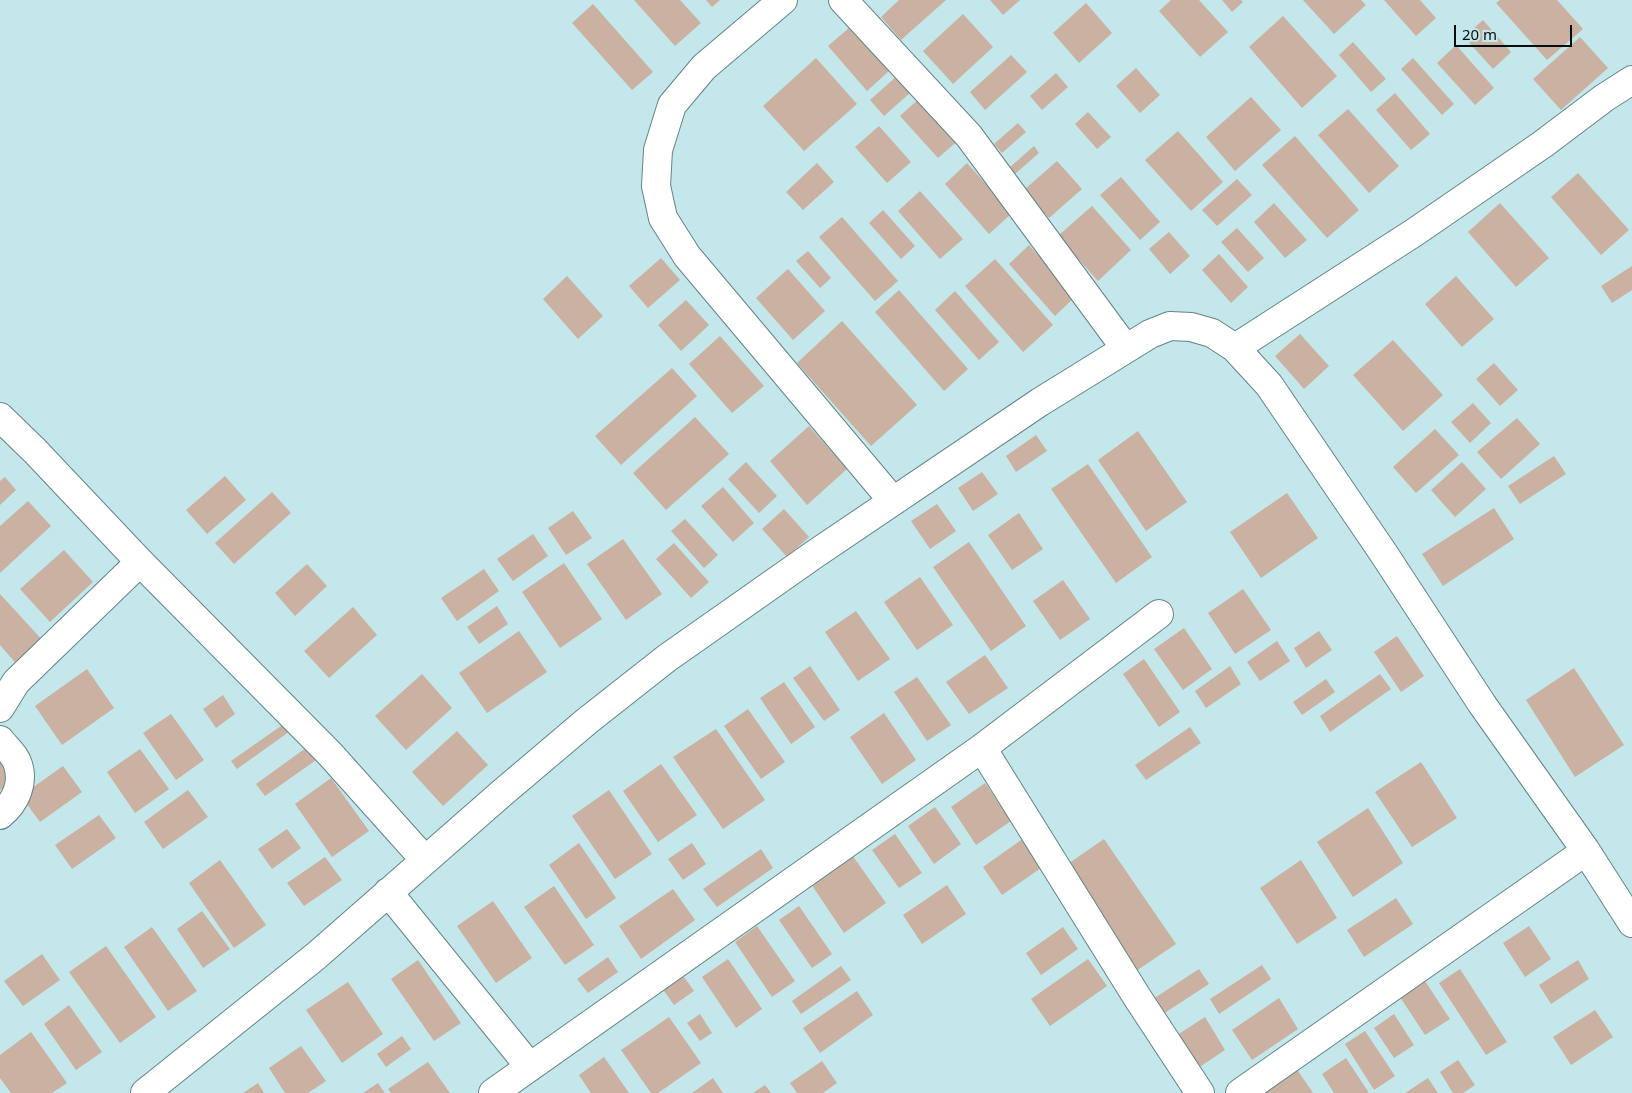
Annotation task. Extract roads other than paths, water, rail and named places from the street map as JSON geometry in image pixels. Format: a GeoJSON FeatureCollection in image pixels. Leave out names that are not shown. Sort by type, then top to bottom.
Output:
{"type":"FeatureCollection","features":[{"type":"Feature","properties":{"kind":"street"},"geometry":{"type":"LineString","coordinates":[[783,0],[704,67],[672,104],[658,150],[656,186],[663,218],[686,256],[893,501]]}},
{"type":"Feature","properties":{"kind":"street"},"geometry":{"type":"LineString","coordinates":[[843,0],[969,136],[1126,349]]}},
{"type":"Feature","properties":{"kind":"street"},"geometry":{"type":"LineString","coordinates":[[1235,348],[1415,232],[1632,80]]}},
{"type":"Feature","properties":{"kind":"street"},"geometry":{"type":"LineString","coordinates":[[145,1093],[316,956],[502,793],[587,721],[667,658],[893,501],[1040,402],[1150,334],[1170,326],[1212,333],[1235,348],[1270,386],[1384,554],[1482,704],[1586,850],[1632,923]]}},
{"type":"Feature","properties":{"kind":"street"},"geometry":{"type":"LineString","coordinates":[[0,417],[330,754],[425,860]]}},
{"type":"Feature","properties":{"kind":"street"},"geometry":{"type":"LineString","coordinates":[[0,708],[16,682],[140,562]]}},
{"type":"Feature","properties":{"kind":"street"},"geometry":{"type":"LineString","coordinates":[[494,1093],[982,748],[1160,614]]}},
{"type":"Feature","properties":{"kind":"street"},"geometry":{"type":"LineString","coordinates":[[0,740],[16,761],[20,777],[17,794],[8,809],[0,815]]}},
{"type":"Feature","properties":{"kind":"street"},"geometry":{"type":"LineString","coordinates":[[982,748],[1200,1093]]}},
{"type":"Feature","properties":{"kind":"street"},"geometry":{"type":"LineString","coordinates":[[1240,1093],[1586,850]]}},
{"type":"Feature","properties":{"kind":"street"},"geometry":{"type":"LineString","coordinates":[[388,892],[530,1067]]}}]}
